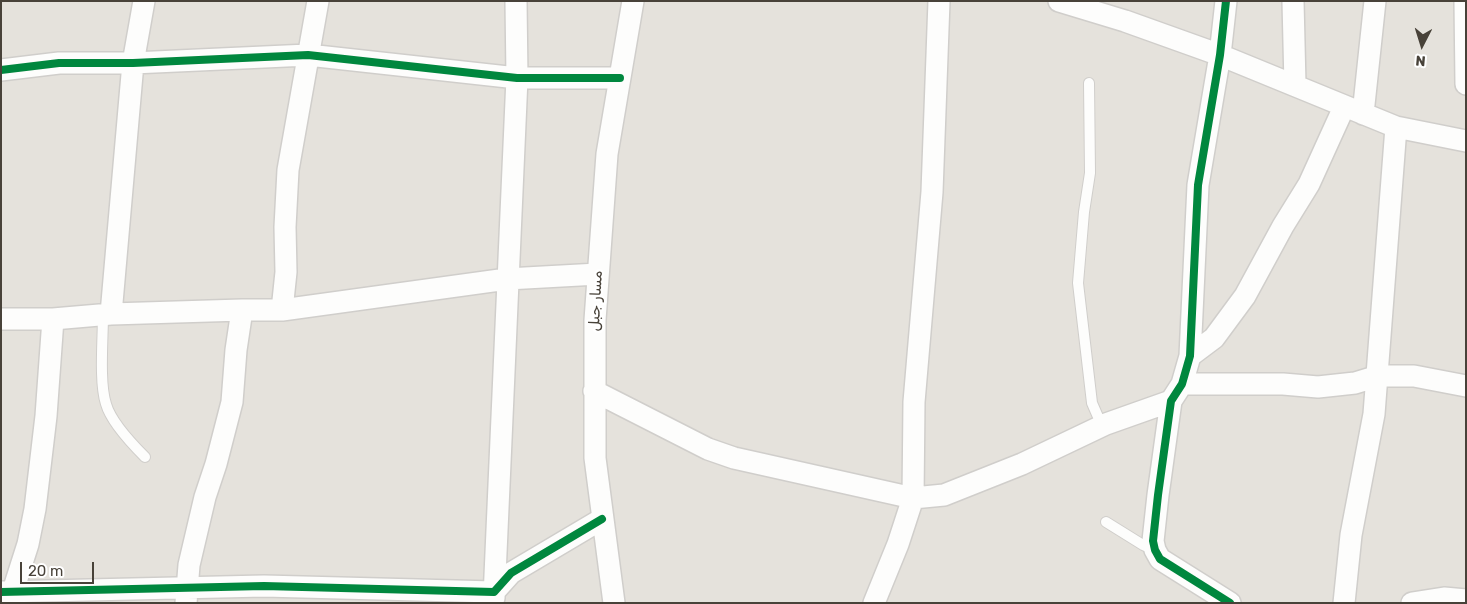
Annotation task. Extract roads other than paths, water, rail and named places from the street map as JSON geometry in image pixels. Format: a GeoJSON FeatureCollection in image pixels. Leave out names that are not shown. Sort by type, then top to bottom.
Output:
{"type":"FeatureCollection","features":[{"type":"Feature","properties":{"kind":"street"},"geometry":{"type":"LineString","coordinates":[[107,315],[133,63],[144,1]]}},
{"type":"Feature","properties":{"kind":"street"},"geometry":{"type":"LineString","coordinates":[[282,310],[286,272],[285,227],[288,170],[318,1]]}},
{"type":"Feature","properties":{"kind":"street"},"geometry":{"type":"LineString","coordinates":[[494,598],[517,78],[516,1]]}},
{"type":"Feature","properties":{"kind":"street","name":"مسار جبل"},"geometry":{"type":"LineString","coordinates":[[614,603],[595,458],[595,320],[606,154],[633,1]]}},
{"type":"Feature","properties":{"kind":"street"},"geometry":{"type":"LineString","coordinates":[[874,603],[898,544],[913,498],[914,402],[932,192],[939,1]]}},
{"type":"Feature","properties":{"kind":"street"},"geometry":{"type":"LineString","coordinates":[[1059,1],[1126,11],[1220,55],[1396,127],[1466,141]]}},
{"type":"Feature","properties":{"kind":"street"},"geometry":{"type":"LineString","coordinates":[[1226,1],[1220,55],[1198,185],[1190,356],[1176,393],[1158,495],[1153,541],[1155,550],[1166,563],[1230,603]]}},
{"type":"Feature","properties":{"kind":"street"},"geometry":{"type":"LineString","coordinates":[[1293,1],[1295,85]]}},
{"type":"Feature","properties":{"kind":"street"},"geometry":{"type":"LineString","coordinates":[[1364,114],[1375,1]]}},
{"type":"Feature","properties":{"kind":"street"},"geometry":{"type":"LineString","coordinates":[[1465,1],[1466,84]]}},
{"type":"Feature","properties":{"kind":"street"},"geometry":{"type":"LineString","coordinates":[[1,70],[59,64],[133,63],[308,55],[517,78],[620,78]]}},
{"type":"Feature","properties":{"kind":"street"},"geometry":{"type":"LineString","coordinates":[[1190,356],[1214,338],[1246,296],[1283,226],[1309,184],[1344,107]]}},
{"type":"Feature","properties":{"kind":"street"},"geometry":{"type":"LineString","coordinates":[[1344,603],[1352,535],[1374,414],[1396,127]]}},
{"type":"Feature","properties":{"kind":"street"},"geometry":{"type":"LineString","coordinates":[[1,319],[53,319],[107,315],[282,310],[508,279],[598,274]]}},
{"type":"Feature","properties":{"kind":"street"},"geometry":{"type":"LineString","coordinates":[[187,595],[189,565],[205,497],[216,464],[232,402],[236,350],[242,310]]}},
{"type":"Feature","properties":{"kind":"street"},"geometry":{"type":"LineString","coordinates":[[53,319],[46,416],[35,508],[28,544],[7,592],[187,595],[264,586],[494,598]]}},
{"type":"Feature","properties":{"kind":"street"},"geometry":{"type":"LineString","coordinates":[[594,391],[708,449],[734,458],[913,498],[944,495],[960,489],[1022,464],[1176,393],[1284,384],[1318,387],[1355,382],[1378,376],[1414,376],[1466,386]]}},
{"type":"Feature","properties":{"kind":"street"},"geometry":{"type":"LineString","coordinates":[[494,598],[511,573],[602,519]]}},
{"type":"Feature","properties":{"kind":"street"},"geometry":{"type":"LineString","coordinates":[[1412,603],[1444,598],[1466,600]]}},
{"type":"Feature","properties":{"kind":"lane"},"geometry":{"type":"LineString","coordinates":[[1089,83],[1090,173],[1084,212],[1078,283],[1092,403],[1102,426]]}},
{"type":"Feature","properties":{"kind":"lane"},"geometry":{"type":"LineString","coordinates":[[107,315],[103,385],[106,405],[124,436],[144,458]]}},
{"type":"Feature","properties":{"kind":"lane"},"geometry":{"type":"LineString","coordinates":[[1106,522],[1143,545],[1155,550]]}}]}
